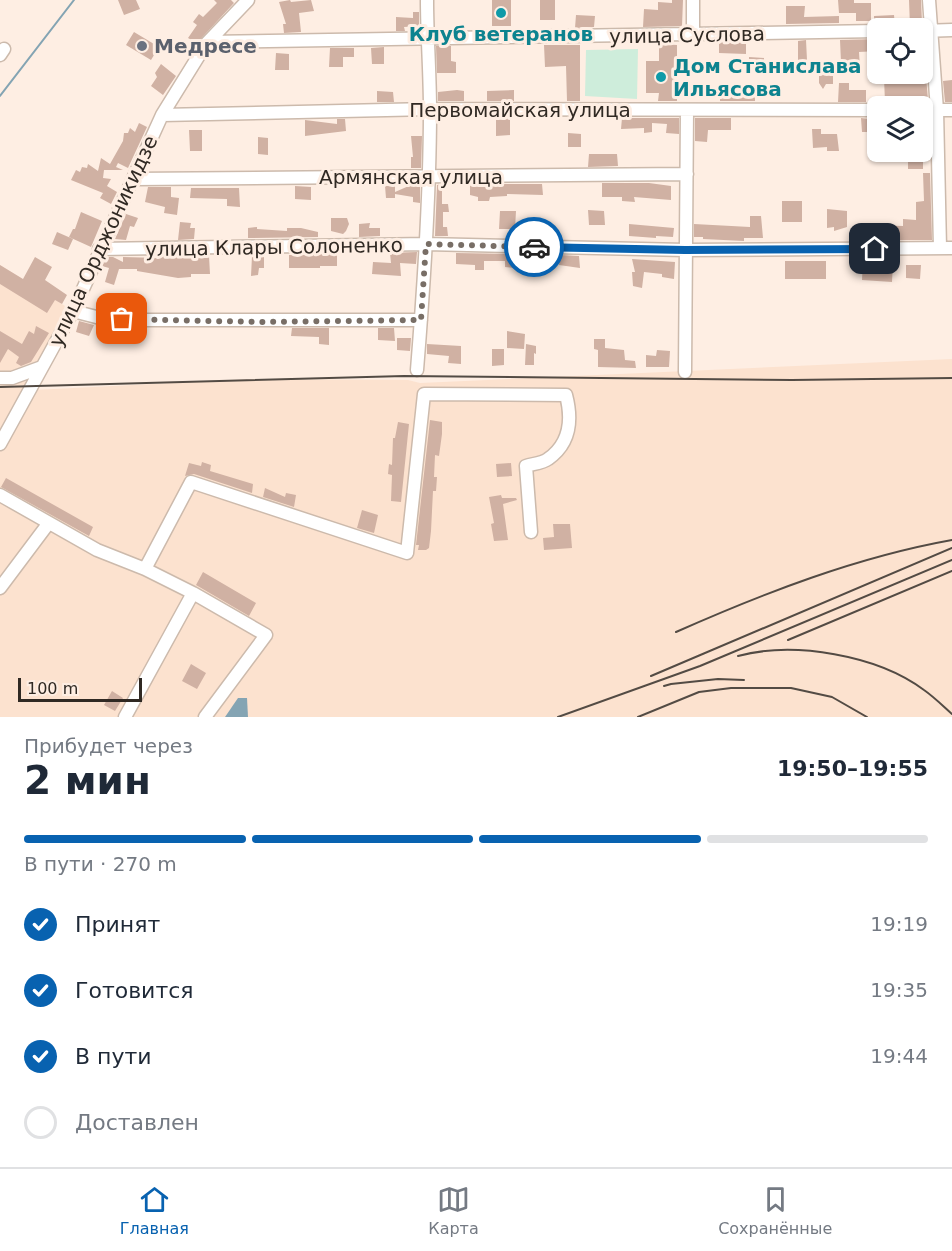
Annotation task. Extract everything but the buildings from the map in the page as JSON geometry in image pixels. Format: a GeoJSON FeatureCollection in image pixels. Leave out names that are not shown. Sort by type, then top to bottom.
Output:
{"type":"FeatureCollection","features":[{"type":"Feature","properties":{"kind":"street","name":"улица Орджоникидзе"},"geometry":{"type":"LineString","coordinates":[[0,444],[73,311],[99,249],[134,179],[162,115],[208,42],[248,0]]}},
{"type":"Feature","properties":{"kind":"street"},"geometry":{"type":"LineString","coordinates":[[417,370],[426,244],[430,109],[427,0]]}},
{"type":"Feature","properties":{"kind":"street"},"geometry":{"type":"LineString","coordinates":[[693,0],[693,35]]}},
{"type":"Feature","properties":{"kind":"street"},"geometry":{"type":"LineString","coordinates":[[928,18],[929,0]]}},
{"type":"Feature","properties":{"kind":"street"},"geometry":{"type":"LineString","coordinates":[[933,30],[952,30]]}},
{"type":"Feature","properties":{"kind":"street","name":"улица Суслова"},"geometry":{"type":"LineString","coordinates":[[208,42],[867,32]]}},
{"type":"Feature","properties":{"kind":"street"},"geometry":{"type":"LineString","coordinates":[[933,78],[946,248]]}},
{"type":"Feature","properties":{"kind":"street","name":"Первомайская улица"},"geometry":{"type":"LineString","coordinates":[[162,115],[430,109],[867,110]]}},
{"type":"Feature","properties":{"kind":"street"},"geometry":{"type":"LineString","coordinates":[[686,372],[687,110]]}},
{"type":"Feature","properties":{"kind":"street"},"geometry":{"type":"LineString","coordinates":[[933,110],[952,110]]}},
{"type":"Feature","properties":{"kind":"street","name":"Армянская улица"},"geometry":{"type":"LineString","coordinates":[[134,179],[687,174]]}},
{"type":"Feature","properties":{"kind":"street","name":"улица Клары Солоненко"},"geometry":{"type":"LineString","coordinates":[[99,249],[426,244],[685,250],[946,248]]}},
{"type":"Feature","properties":{"kind":"street"},"geometry":{"type":"LineString","coordinates":[[73,311],[104,319],[140,320],[421,320]]}},
{"type":"Feature","properties":{"kind":"street","name":"улица Орджоникидзе"},"geometry":{"type":"LineString","coordinates":[[0,378],[12,378],[42,367]]}},
{"type":"Feature","properties":{"kind":"street"},"geometry":{"type":"LineString","coordinates":[[145,569],[191,482],[407,553],[424,394],[566,395],[571,414],[569,431],[561,445],[548,459],[525,466],[531,532]]}},
{"type":"Feature","properties":{"kind":"street"},"geometry":{"type":"LineString","coordinates":[[0,495],[97,550],[145,569],[193,593],[266,635],[205,717]]}},
{"type":"Feature","properties":{"kind":"street"},"geometry":{"type":"LineString","coordinates":[[0,588],[48,524]]}},
{"type":"Feature","properties":{"kind":"street"},"geometry":{"type":"LineString","coordinates":[[124,717],[193,593]]}},
{"type":"Feature","properties":{"kind":"shaded area"},"geometry":{"type":"Polygon","coordinates":[[[0,265],[73,311],[34,390],[251,379],[408,380],[420,383],[952,359],[952,717],[0,717],[0,265]]]}},
{"type":"Feature","properties":{"kind":"green space"},"geometry":{"type":"Polygon","coordinates":[[[638,49],[637,99],[585,96],[586,50],[638,49]]]}},
{"type":"Feature","properties":{"kind":"water"},"geometry":{"type":"Polygon","coordinates":[[[238,698],[247,698],[248,717],[225,717],[238,698]]]}},
{"type":"Feature","properties":{"kind":"waterway"},"geometry":{"type":"LineString","coordinates":[[0,96],[74,0]]}},
{"type":"Feature","properties":{"kind":"railway"},"geometry":{"type":"LineString","coordinates":[[0,387],[404,376],[792,380],[952,378]]}},
{"type":"Feature","properties":{"kind":"railway"},"geometry":{"type":"LineString","coordinates":[[676,632],[777,590],[846,566],[952,540]]}},
{"type":"Feature","properties":{"kind":"railway"},"geometry":{"type":"LineString","coordinates":[[651,676],[952,548]]}},
{"type":"Feature","properties":{"kind":"railway"},"geometry":{"type":"LineString","coordinates":[[558,717],[700,666],[952,560]]}},
{"type":"Feature","properties":{"kind":"railway"},"geometry":{"type":"LineString","coordinates":[[788,640],[952,571]]}},
{"type":"Feature","properties":{"kind":"railway"},"geometry":{"type":"LineString","coordinates":[[738,656],[784,650],[834,654],[859,660],[905,678],[928,693],[952,714]]}},
{"type":"Feature","properties":{"kind":"railway"},"geometry":{"type":"LineString","coordinates":[[664,686],[718,679],[744,680]]}},
{"type":"Feature","properties":{"kind":"railway"},"geometry":{"type":"LineString","coordinates":[[638,717],[699,692],[731,688],[791,688],[832,697],[867,717]]}},
{"type":"Feature","properties":{"kind":"way so far"},"geometry":{"type":"LineString","coordinates":[[122,319],[259,322],[421,320],[426,244],[534,247]]}},
{"type":"Feature","properties":{"kind":"place","name":"Клуб ветеранов"},"geometry":{"type":"Point","coordinates":[501,13]}},
{"type":"Feature","properties":{"kind":"place","name":"Медресе"},"geometry":{"type":"Point","coordinates":[142,46]}},
{"type":"Feature","properties":{"kind":"place","name":"Дом Станислава Ильясова"},"geometry":{"type":"Point","coordinates":[661,77]}},
{"type":"Feature","properties":{"kind":"route"},"geometry":{"type":"LineString","coordinates":[[534,247],[685,250],[875,249]]}}]}
